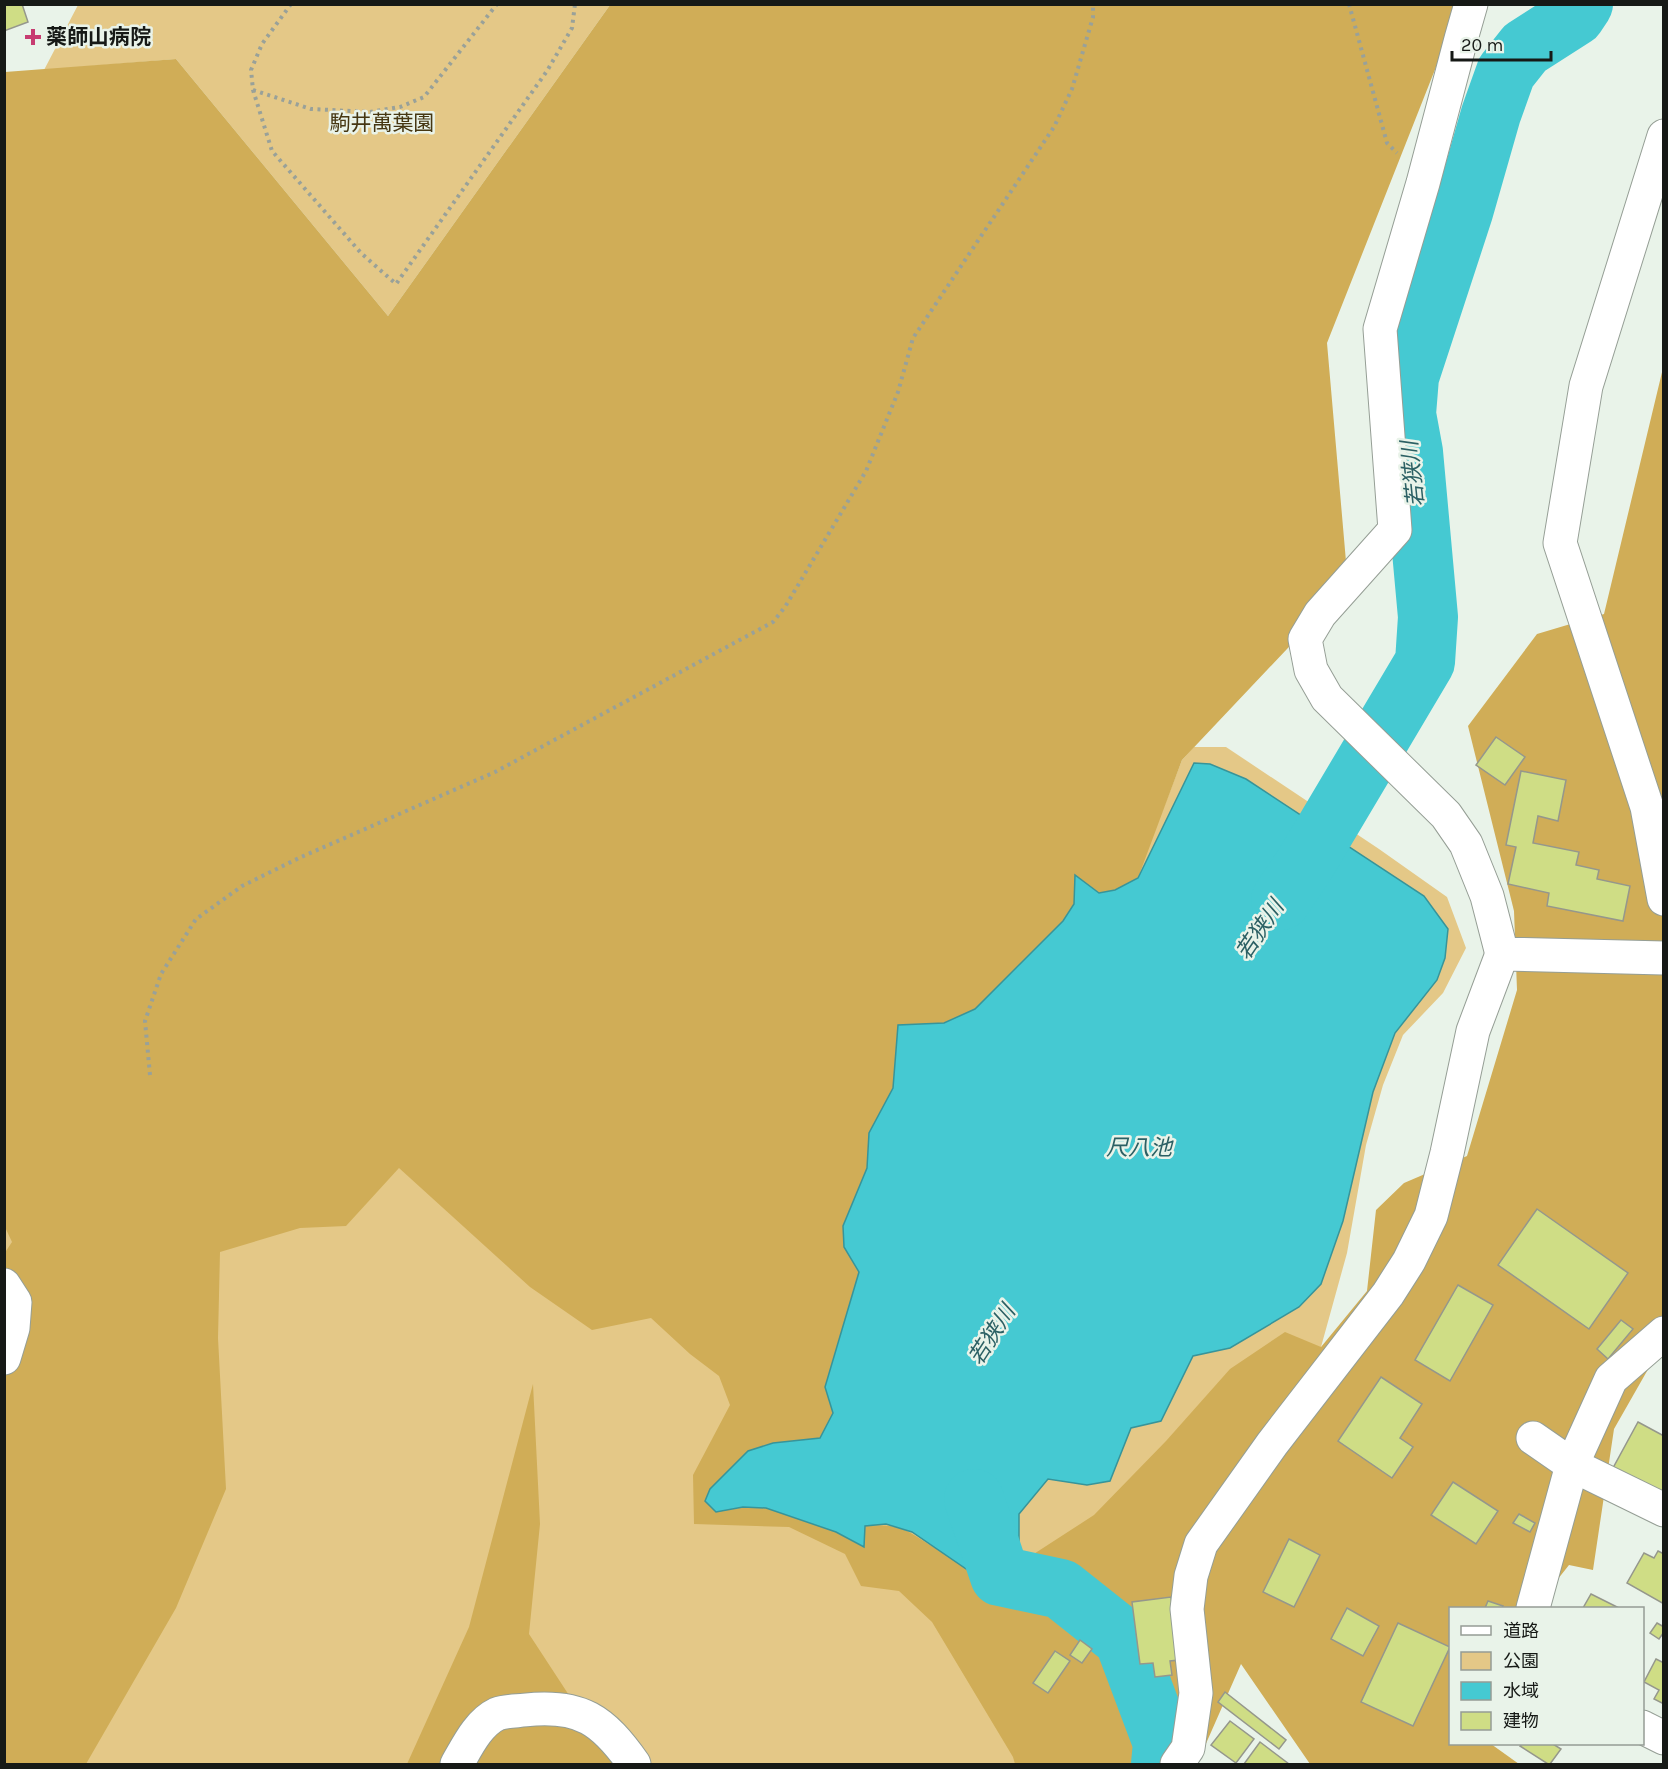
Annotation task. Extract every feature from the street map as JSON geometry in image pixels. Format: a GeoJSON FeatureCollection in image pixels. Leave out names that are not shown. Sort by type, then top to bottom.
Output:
{"type":"FeatureCollection","features":[{"type":"Feature","properties":{"kind":"street"},"geometry":{"type":"LineString","coordinates":[[1177,1764],[1188,1748],[1196,1693],[1187,1609],[1191,1576],[1201,1544],[1272,1444],[1388,1294],[1409,1261],[1431,1216],[1473,1031],[1502,954],[1487,896],[1466,844],[1446,815],[1327,698],[1311,670],[1305,639],[1320,614],[1395,530],[1380,329],[1423,183],[1471,4]]}},
{"type":"Feature","properties":{"kind":"street"},"geometry":{"type":"LineString","coordinates":[[1664,136],[1586,386],[1560,543],[1647,807],[1664,899]]}},
{"type":"Feature","properties":{"kind":"street"},"geometry":{"type":"LineString","coordinates":[[1502,954],[1664,958]]}},
{"type":"Feature","properties":{"kind":"street"},"geometry":{"type":"LineString","coordinates":[[4,1285],[15,1302],[13,1328],[4,1358]]}},
{"type":"Feature","properties":{"kind":"street"},"geometry":{"type":"LineString","coordinates":[[1533,1607],[1572,1465],[1611,1379],[1664,1333]]}},
{"type":"Feature","properties":{"kind":"street"},"geometry":{"type":"LineString","coordinates":[[1533,1438],[1572,1465],[1664,1510]]}},
{"type":"Feature","properties":{"kind":"street"},"geometry":{"type":"LineString","coordinates":[[457,1764],[478,1730],[498,1714],[561,1709],[584,1715],[602,1725],[634,1764]]}},
{"type":"Feature","properties":{"kind":"street"},"geometry":{"type":"LineString","coordinates":[[1644,1728],[1664,1738]]}},
{"type":"Feature","properties":{"kind":"path"},"geometry":{"type":"LineString","coordinates":[[291,4],[262,44],[251,70],[253,90],[272,151],[361,253],[396,284],[547,71],[572,28],[575,4]]}},
{"type":"Feature","properties":{"kind":"path"},"geometry":{"type":"LineString","coordinates":[[253,90],[311,109],[370,112],[400,107],[424,97],[497,4]]}},
{"type":"Feature","properties":{"kind":"path"},"geometry":{"type":"LineString","coordinates":[[150,1075],[145,1021],[161,974],[196,919],[242,886],[299,858],[495,772],[773,622],[785,607],[866,471],[898,392],[914,338],[1054,127],[1072,89],[1093,17],[1093,4]]}},
{"type":"Feature","properties":{"kind":"path"},"geometry":{"type":"LineString","coordinates":[[1349,4],[1387,143],[1423,183]]}},
{"type":"Feature","properties":{"kind":"green space","name":"駒井萬葉園"},"geometry":{"type":"Polygon","coordinates":[[[78,5],[610,5],[388,316],[176,59],[44,70],[78,5]]]}},
{"type":"Feature","properties":{"kind":"green space"},"geometry":{"type":"Polygon","coordinates":[[[4,526],[1162,812],[1182,760],[1194,747],[1226,747],[1447,897],[1466,948],[1443,993],[1403,1035],[1383,1085],[1366,1145],[1347,1253],[1321,1347],[1172,1764],[5,1764],[4,526]]]}},
{"type":"Feature","properties":{"kind":"shaded area"},"geometry":{"type":"Polygon","coordinates":[[[610,5],[1457,5],[1436,67],[1327,343],[1347,573],[1320,614],[1182,760],[1138,878],[1115,890],[1099,893],[1074,904],[1063,921],[975,1009],[944,1023],[898,1026],[893,1088],[869,1133],[867,1168],[843,1226],[844,1247],[859,1272],[825,1387],[833,1413],[820,1438],[773,1443],[716,1512],[743,1507],[766,1508],[836,1532],[863,1547],[865,1526],[900,1528],[943,1552],[1000,1576],[1094,1515],[1166,1441],[1230,1369],[1285,1332],[1321,1347],[1367,1291],[1376,1210],[1404,1183],[1467,1156],[1517,990],[1514,911],[1468,726],[1537,634],[1604,614],[1663,368],[1663,1343],[1614,1429],[1593,1570],[1569,1565],[1536,1607],[1449,1607],[1449,1745],[1492,1745],[1519,1764],[1310,1764],[1241,1664],[1197,1764],[1015,1764],[1013,1757],[932,1622],[899,1591],[861,1586],[845,1554],[789,1527],[694,1524],[693,1475],[730,1405],[719,1376],[690,1354],[651,1318],[592,1330],[530,1287],[399,1168],[346,1226],[300,1228],[220,1252],[218,1338],[226,1489],[176,1608],[86,1764],[5,1764],[4,1254],[12,1242],[5,1227],[5,72],[176,59],[388,316],[610,5]]]}},
{"type":"Feature","properties":{"kind":"shaded area"},"geometry":{"type":"Polygon","coordinates":[[[533,1384],[540,1524],[529,1634],[614,1764],[407,1764],[469,1627],[533,1384]]]}},
{"type":"Feature","properties":{"kind":"water","name":"尺八池"},"geometry":{"type":"Polygon","coordinates":[[[1194,763],[1210,764],[1246,779],[1424,896],[1448,929],[1445,958],[1437,980],[1395,1033],[1373,1092],[1343,1221],[1321,1284],[1299,1307],[1230,1348],[1193,1356],[1161,1421],[1131,1428],[1110,1481],[1087,1485],[1048,1479],[1019,1514],[1019,1564],[1000,1576],[975,1575],[912,1532],[886,1524],[865,1526],[864,1547],[836,1532],[766,1508],[743,1507],[716,1512],[705,1501],[710,1489],[748,1451],[773,1443],[820,1438],[833,1413],[825,1387],[859,1272],[844,1247],[843,1226],[867,1168],[869,1133],[893,1088],[898,1025],[944,1023],[975,1009],[1063,921],[1074,904],[1075,875],[1099,893],[1115,890],[1138,878],[1194,763]]]}},
{"type":"Feature","properties":{"kind":"building"},"geometry":{"type":"Polygon","coordinates":[[[4,4],[22,4],[28,22],[4,31],[4,4]]]}},
{"type":"Feature","properties":{"kind":"building"},"geometry":{"type":"Polygon","coordinates":[[[1496,737],[1525,757],[1505,785],[1476,765],[1496,737]]]}},
{"type":"Feature","properties":{"kind":"building"},"geometry":{"type":"Polygon","coordinates":[[[1521,771],[1566,780],[1558,821],[1538,816],[1533,843],[1579,852],[1576,865],[1599,870],[1597,879],[1630,886],[1623,921],[1547,906],[1549,893],[1508,884],[1516,847],[1506,845],[1521,771]]]}},
{"type":"Feature","properties":{"kind":"building"},"geometry":{"type":"Polygon","coordinates":[[[1537,1209],[1628,1273],[1589,1329],[1498,1265],[1537,1209]]]}},
{"type":"Feature","properties":{"kind":"building"},"geometry":{"type":"Polygon","coordinates":[[[1458,1285],[1493,1305],[1450,1381],[1415,1360],[1458,1285]]]}},
{"type":"Feature","properties":{"kind":"building"},"geometry":{"type":"Polygon","coordinates":[[[1621,1320],[1633,1329],[1608,1359],[1597,1349],[1621,1320]]]}},
{"type":"Feature","properties":{"kind":"building"},"geometry":{"type":"Polygon","coordinates":[[[1381,1377],[1422,1404],[1400,1438],[1413,1447],[1392,1478],[1338,1441],[1381,1377]]]}},
{"type":"Feature","properties":{"kind":"building"},"geometry":{"type":"Polygon","coordinates":[[[1638,1422],[1664,1436],[1664,1496],[1613,1468],[1638,1422]]]}},
{"type":"Feature","properties":{"kind":"building"},"geometry":{"type":"Polygon","coordinates":[[[1453,1482],[1498,1511],[1476,1544],[1431,1515],[1453,1482]]]}},
{"type":"Feature","properties":{"kind":"building"},"geometry":{"type":"Polygon","coordinates":[[[1519,1514],[1535,1523],[1530,1532],[1513,1523],[1519,1514]]]}},
{"type":"Feature","properties":{"kind":"building"},"geometry":{"type":"Polygon","coordinates":[[[1289,1539],[1320,1555],[1294,1607],[1263,1592],[1289,1539]]]}},
{"type":"Feature","properties":{"kind":"building"},"geometry":{"type":"Polygon","coordinates":[[[1658,1551],[1664,1554],[1664,1604],[1627,1583],[1644,1553],[1654,1558],[1658,1551]]]}},
{"type":"Feature","properties":{"kind":"building"},"geometry":{"type":"Polygon","coordinates":[[[1591,1594],[1617,1607],[1584,1607],[1591,1594]]]}},
{"type":"Feature","properties":{"kind":"building"},"geometry":{"type":"Polygon","coordinates":[[[1171,1597],[1179,1660],[1170,1661],[1172,1675],[1155,1677],[1153,1663],[1140,1664],[1132,1602],[1171,1597]]]}},
{"type":"Feature","properties":{"kind":"building"},"geometry":{"type":"Polygon","coordinates":[[[1488,1601],[1503,1606],[1502,1607],[1485,1607],[1488,1601]]]}},
{"type":"Feature","properties":{"kind":"building"},"geometry":{"type":"Polygon","coordinates":[[[1347,1608],[1379,1626],[1363,1656],[1331,1639],[1347,1608]]]}},
{"type":"Feature","properties":{"kind":"building"},"geometry":{"type":"Polygon","coordinates":[[[1398,1623],[1449,1647],[1413,1726],[1361,1702],[1398,1623]]]}},
{"type":"Feature","properties":{"kind":"building"},"geometry":{"type":"Polygon","coordinates":[[[1657,1623],[1664,1627],[1664,1632],[1659,1639],[1650,1633],[1657,1623]]]}},
{"type":"Feature","properties":{"kind":"building"},"geometry":{"type":"Polygon","coordinates":[[[1080,1640],[1092,1649],[1082,1663],[1070,1655],[1080,1640]]]}},
{"type":"Feature","properties":{"kind":"building"},"geometry":{"type":"Polygon","coordinates":[[[1055,1651],[1070,1661],[1048,1693],[1033,1683],[1055,1651]]]}},
{"type":"Feature","properties":{"kind":"building"},"geometry":{"type":"Polygon","coordinates":[[[1656,1659],[1664,1663],[1664,1704],[1654,1699],[1659,1690],[1644,1682],[1656,1659]]]}},
{"type":"Feature","properties":{"kind":"building"},"geometry":{"type":"Polygon","coordinates":[[[1225,1692],[1286,1740],[1279,1749],[1218,1702],[1225,1692]]]}},
{"type":"Feature","properties":{"kind":"building"},"geometry":{"type":"Polygon","coordinates":[[[1230,1721],[1254,1739],[1236,1763],[1211,1745],[1230,1721]]]}},
{"type":"Feature","properties":{"kind":"building"},"geometry":{"type":"Polygon","coordinates":[[[1260,1742],[1289,1764],[1244,1764],[1260,1742]]]}},
{"type":"Feature","properties":{"kind":"building"},"geometry":{"type":"Polygon","coordinates":[[[1555,1745],[1561,1749],[1548,1764],[1520,1746],[1555,1745]]]}},
{"type":"Feature","properties":{"kind":"waterway","name":"若狭川"},"geometry":{"type":"LineString","coordinates":[[1281,900],[1305,864],[1425,662],[1428,617],[1413,452],[1406,414],[1409,377],[1506,72],[1525,48],[1575,16],[1583,4]]}},
{"type":"Feature","properties":{"kind":"waterway","name":"若狭川"},"geometry":{"type":"LineString","coordinates":[[974,1499],[1000,1576],[1061,1589],[1124,1639],[1163,1743],[1161,1764]]}},
{"type":"Feature","properties":{"kind":"place","name":"薬師山病院"},"geometry":{"type":"Point","coordinates":[33,37]}}]}
